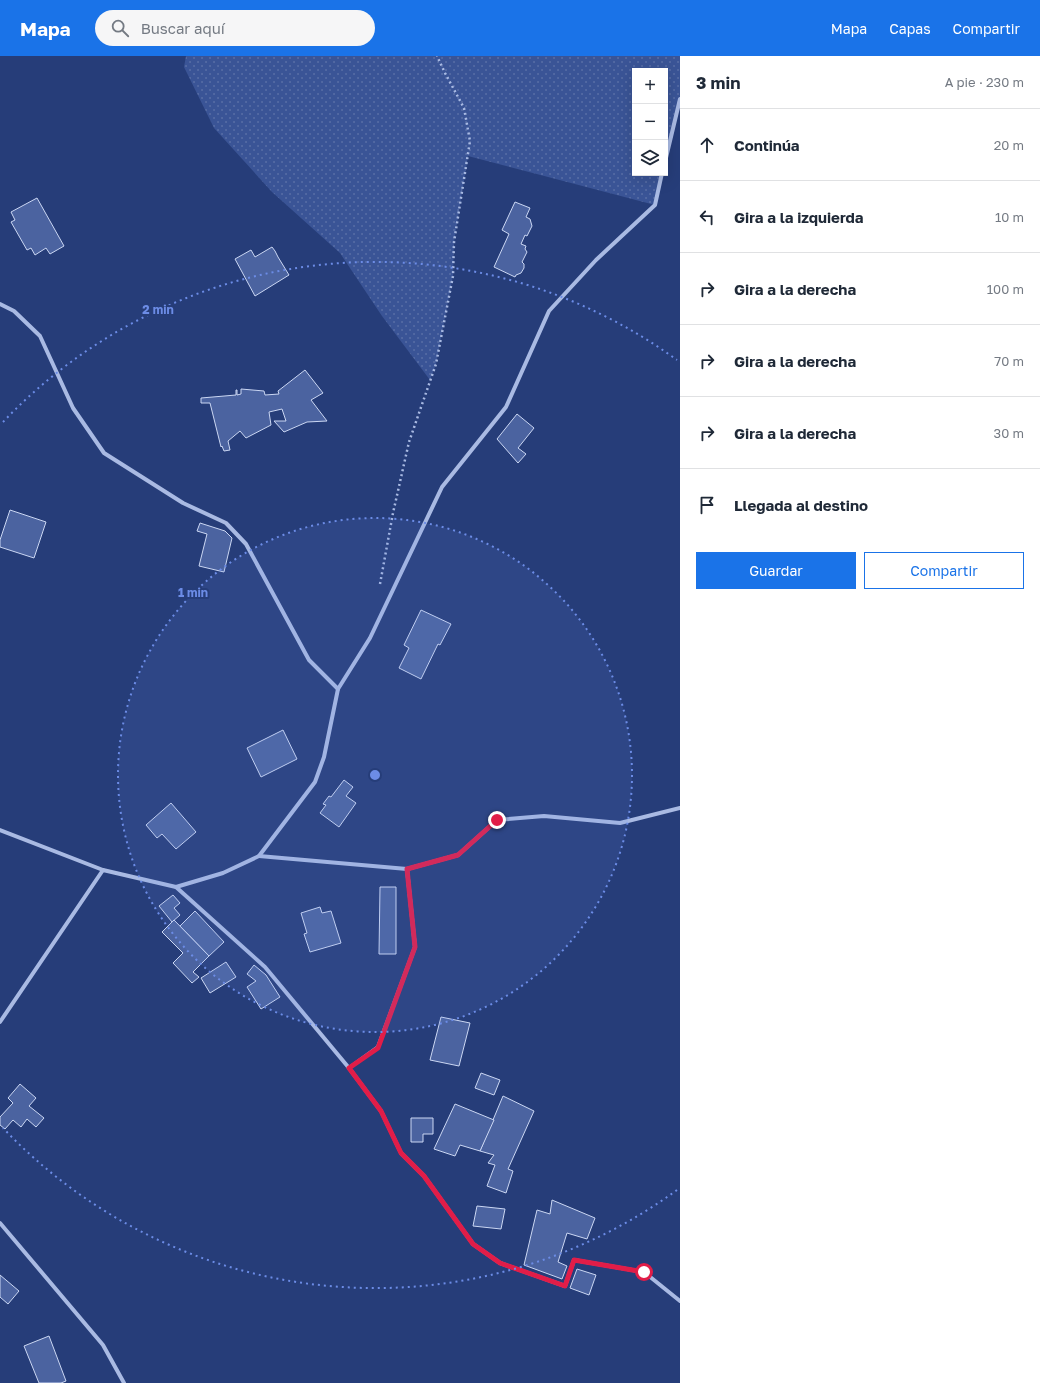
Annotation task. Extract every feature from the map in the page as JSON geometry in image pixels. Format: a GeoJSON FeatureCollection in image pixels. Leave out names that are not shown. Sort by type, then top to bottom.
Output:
{"type":"FeatureCollection","features":[{"type":"Feature","properties":{"kind":"street"},"geometry":{"type":"LineString","coordinates":[[668,149],[680,99]]}},
{"type":"Feature","properties":{"kind":"street"},"geometry":{"type":"LineString","coordinates":[[176,887],[223,873],[259,856],[315,782],[324,757],[338,689],[370,638],[442,487],[506,407],[549,311],[596,260],[655,205],[661,176]]}},
{"type":"Feature","properties":{"kind":"street"},"geometry":{"type":"LineString","coordinates":[[0,304],[14,311],[40,336],[73,408],[104,453],[182,503],[226,523],[246,544],[309,660],[338,689]]}},
{"type":"Feature","properties":{"kind":"street"},"geometry":{"type":"LineString","coordinates":[[259,856],[407,869],[458,855],[497,820],[544,816],[620,823],[680,808]]}},
{"type":"Feature","properties":{"kind":"street"},"geometry":{"type":"LineString","coordinates":[[0,830],[103,870],[176,887],[265,967],[349,1068],[381,1111],[401,1153],[424,1176],[473,1244],[500,1263],[565,1286],[574,1260],[644,1272],[680,1301]]}},
{"type":"Feature","properties":{"kind":"street"},"geometry":{"type":"LineString","coordinates":[[349,1068],[378,1048],[415,947],[407,869]]}},
{"type":"Feature","properties":{"kind":"street"},"geometry":{"type":"LineString","coordinates":[[0,1022],[103,870]]}},
{"type":"Feature","properties":{"kind":"street"},"geometry":{"type":"LineString","coordinates":[[0,1223],[103,1345],[124,1383]]}},
{"type":"Feature","properties":{"kind":"path"},"geometry":{"type":"LineString","coordinates":[[378,591],[393,513],[409,442],[437,356],[453,276],[454,242],[470,141],[464,108],[437,56]]}},
{"type":"Feature","properties":{"kind":"shaded area"},"geometry":{"type":"Polygon","coordinates":[[[186,56],[680,56],[680,99],[668,149],[668,68],[632,68],[632,176],[661,176],[655,205],[468,156],[454,242],[453,276],[436,364],[430,380],[382,316],[340,253],[272,192],[214,128],[184,67],[186,56]]]}},
{"type":"Feature","properties":{"kind":"building"},"geometry":{"type":"Polygon","coordinates":[[[37,198],[64,246],[50,254],[46,248],[35,255],[31,248],[27,250],[11,222],[15,220],[11,212],[37,198]]]}},
{"type":"Feature","properties":{"kind":"building"},"geometry":{"type":"Polygon","coordinates":[[[515,202],[530,208],[526,217],[530,219],[532,226],[527,236],[525,235],[521,244],[526,246],[525,249],[527,252],[522,262],[524,264],[524,268],[521,273],[515,277],[494,267],[509,234],[502,230],[515,202]]]}},
{"type":"Feature","properties":{"kind":"building"},"geometry":{"type":"Polygon","coordinates":[[[272,247],[289,275],[255,296],[235,259],[251,250],[255,257],[272,247]]]}},
{"type":"Feature","properties":{"kind":"building"},"geometry":{"type":"Polygon","coordinates":[[[305,370],[323,393],[311,400],[327,421],[307,422],[284,432],[274,421],[286,421],[282,409],[269,412],[271,425],[246,438],[240,431],[228,441],[230,450],[224,451],[222,446],[221,447],[210,403],[201,403],[201,398],[236,395],[236,390],[237,395],[241,394],[241,389],[264,391],[265,395],[279,394],[278,391],[305,370]]]}},
{"type":"Feature","properties":{"kind":"building"},"geometry":{"type":"Polygon","coordinates":[[[517,414],[534,428],[518,448],[526,454],[518,463],[497,439],[517,414]]]}},
{"type":"Feature","properties":{"kind":"building"},"geometry":{"type":"Polygon","coordinates":[[[10,510],[46,522],[34,558],[0,547],[0,540],[10,510]]]}},
{"type":"Feature","properties":{"kind":"building"},"geometry":{"type":"Polygon","coordinates":[[[200,523],[225,531],[232,538],[224,572],[199,566],[207,534],[197,531],[200,523]]]}},
{"type":"Feature","properties":{"kind":"building"},"geometry":{"type":"Polygon","coordinates":[[[421,610],[451,624],[440,645],[438,644],[421,679],[399,668],[409,648],[404,645],[421,610]]]}},
{"type":"Feature","properties":{"kind":"building"},"geometry":{"type":"Polygon","coordinates":[[[283,730],[297,759],[261,777],[247,748],[283,730]]]}},
{"type":"Feature","properties":{"kind":"building"},"geometry":{"type":"Polygon","coordinates":[[[344,780],[353,787],[346,796],[356,803],[339,827],[320,813],[326,805],[323,804],[329,796],[331,797],[344,780]]]}},
{"type":"Feature","properties":{"kind":"building"},"geometry":{"type":"Polygon","coordinates":[[[171,803],[196,832],[176,849],[162,834],[157,838],[146,825],[171,803]]]}},
{"type":"Feature","properties":{"kind":"building"},"geometry":{"type":"Polygon","coordinates":[[[380,887],[396,887],[396,954],[379,954],[380,887]]]}},
{"type":"Feature","properties":{"kind":"building"},"geometry":{"type":"Polygon","coordinates":[[[173,895],[180,903],[174,908],[180,915],[172,922],[159,906],[173,895]]]}},
{"type":"Feature","properties":{"kind":"building"},"geometry":{"type":"Polygon","coordinates":[[[320,907],[322,913],[331,911],[341,943],[310,952],[304,934],[307,933],[301,913],[320,907]]]}},
{"type":"Feature","properties":{"kind":"building"},"geometry":{"type":"Polygon","coordinates":[[[195,911],[224,942],[209,956],[180,926],[195,911]]]}},
{"type":"Feature","properties":{"kind":"building"},"geometry":{"type":"Polygon","coordinates":[[[174,920],[209,956],[193,972],[199,977],[192,983],[173,963],[183,953],[162,932],[174,920]]]}},
{"type":"Feature","properties":{"kind":"building"},"geometry":{"type":"Polygon","coordinates":[[[226,962],[236,977],[210,993],[201,978],[226,962]]]}},
{"type":"Feature","properties":{"kind":"building"},"geometry":{"type":"Polygon","coordinates":[[[254,965],[266,975],[280,997],[261,1009],[247,987],[256,981],[247,974],[254,965]]]}},
{"type":"Feature","properties":{"kind":"building"},"geometry":{"type":"Polygon","coordinates":[[[441,1017],[470,1023],[459,1066],[430,1060],[441,1017]]]}},
{"type":"Feature","properties":{"kind":"building"},"geometry":{"type":"Polygon","coordinates":[[[481,1073],[500,1080],[494,1095],[475,1088],[481,1073]]]}},
{"type":"Feature","properties":{"kind":"building"},"geometry":{"type":"Polygon","coordinates":[[[20,1084],[36,1098],[29,1106],[44,1118],[36,1127],[27,1119],[21,1127],[13,1120],[5,1129],[0,1125],[0,1117],[13,1103],[8,1098],[20,1084]]]}},
{"type":"Feature","properties":{"kind":"building"},"geometry":{"type":"Polygon","coordinates":[[[503,1096],[534,1111],[508,1169],[513,1171],[506,1193],[487,1186],[495,1165],[488,1163],[494,1155],[480,1151],[503,1096]]]}},
{"type":"Feature","properties":{"kind":"building"},"geometry":{"type":"Polygon","coordinates":[[[455,1104],[494,1120],[480,1151],[460,1145],[455,1156],[434,1149],[455,1104]]]}},
{"type":"Feature","properties":{"kind":"building"},"geometry":{"type":"Polygon","coordinates":[[[411,1118],[433,1118],[433,1134],[423,1134],[423,1142],[411,1142],[411,1118]]]}},
{"type":"Feature","properties":{"kind":"building"},"geometry":{"type":"Polygon","coordinates":[[[552,1200],[595,1218],[587,1239],[567,1233],[558,1262],[567,1266],[562,1279],[524,1265],[537,1210],[550,1214],[552,1200]]]}},
{"type":"Feature","properties":{"kind":"building"},"geometry":{"type":"Polygon","coordinates":[[[477,1206],[505,1209],[501,1229],[473,1226],[477,1206]]]}},
{"type":"Feature","properties":{"kind":"building"},"geometry":{"type":"Polygon","coordinates":[[[577,1269],[596,1275],[589,1295],[570,1288],[577,1269]]]}},
{"type":"Feature","properties":{"kind":"building"},"geometry":{"type":"Polygon","coordinates":[[[0,1275],[19,1291],[8,1304],[0,1297],[0,1275]]]}},
{"type":"Feature","properties":{"kind":"building"},"geometry":{"type":"Polygon","coordinates":[[[49,1336],[66,1381],[61,1383],[39,1383],[24,1346],[49,1336]]]}},
{"type":"Feature","properties":{"kind":"route"},"geometry":{"type":"LineString","coordinates":[[497,820],[458,855],[407,869],[415,947],[378,1048],[349,1068],[381,1111],[401,1153],[424,1176],[473,1244],[500,1263],[565,1286],[574,1260],[644,1272]]}}]}
